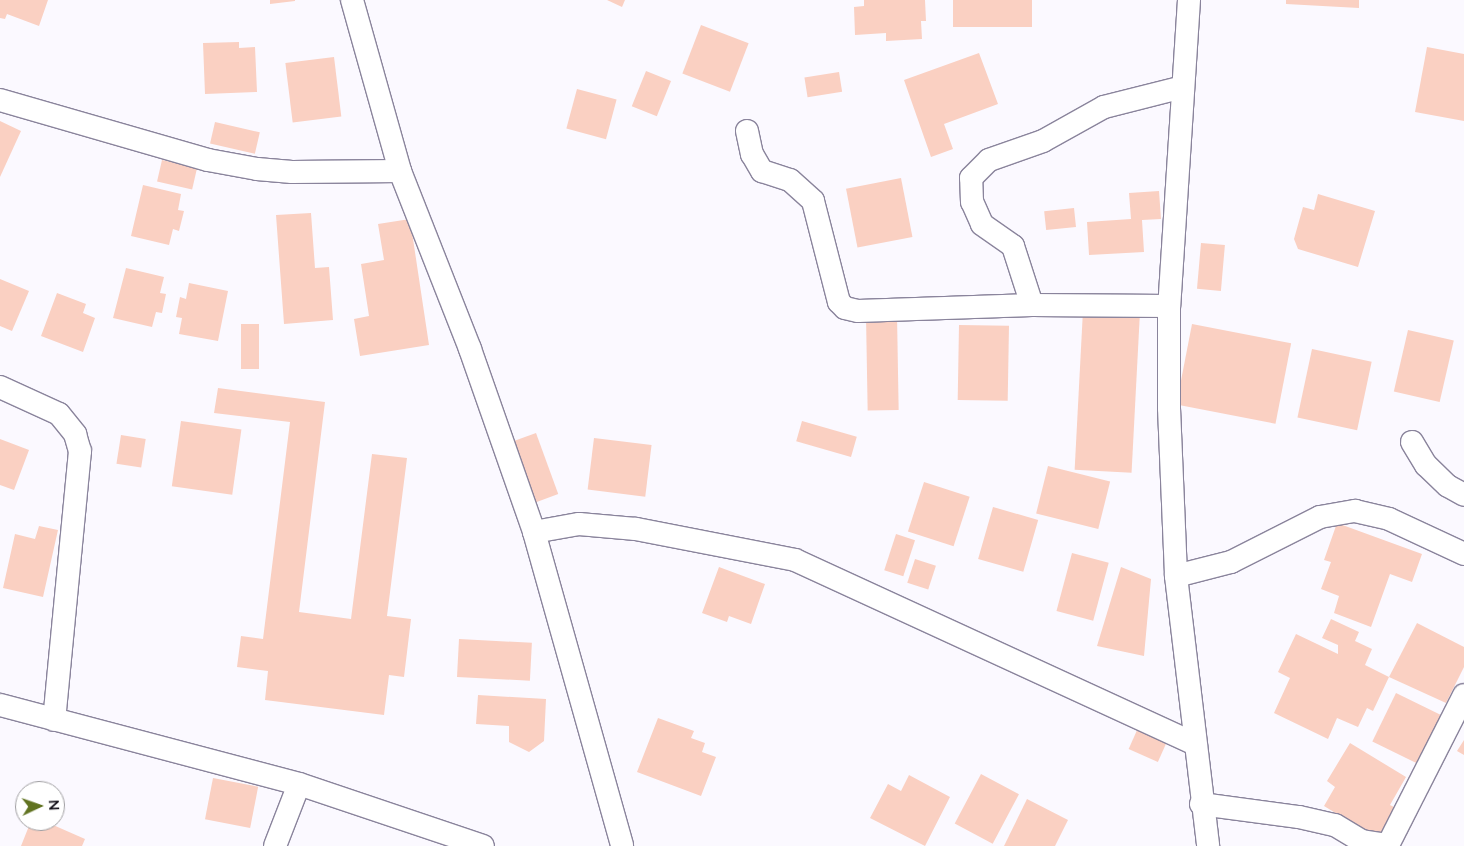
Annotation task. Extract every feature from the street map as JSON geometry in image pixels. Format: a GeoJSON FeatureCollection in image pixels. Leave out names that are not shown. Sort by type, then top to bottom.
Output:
{"type":"FeatureCollection","features":[{"type":"Feature","properties":{"kind":"street"},"geometry":{"type":"LineString","coordinates":[[352,0],[400,171],[470,349],[534,532],[622,846]]}},
{"type":"Feature","properties":{"kind":"street"},"geometry":{"type":"LineString","coordinates":[[1189,0],[1169,306],[1169,408],[1176,576],[1193,742],[1208,846]]}},
{"type":"Feature","properties":{"kind":"street"},"geometry":{"type":"LineString","coordinates":[[1032,305],[1013,246],[982,224],[972,202],[971,178],[989,160],[1043,141],[1104,107],[1183,87]]}},
{"type":"Feature","properties":{"kind":"street"},"geometry":{"type":"LineString","coordinates":[[0,100],[208,160],[257,169],[292,172],[400,171]]}},
{"type":"Feature","properties":{"kind":"street"},"geometry":{"type":"LineString","coordinates":[[747,131],[752,154],[762,171],[790,180],[813,201],[839,302],[845,308],[858,311],[1032,305],[1169,306]]}},
{"type":"Feature","properties":{"kind":"street"},"geometry":{"type":"LineString","coordinates":[[0,387],[59,414],[75,434],[80,451],[54,720]]}},
{"type":"Feature","properties":{"kind":"street"},"geometry":{"type":"LineString","coordinates":[[1412,442],[1426,466],[1448,486],[1464,495]]}},
{"type":"Feature","properties":{"kind":"street"},"geometry":{"type":"LineString","coordinates":[[1176,576],[1231,562],[1320,516],[1355,511],[1389,519],[1464,554]]}},
{"type":"Feature","properties":{"kind":"street"},"geometry":{"type":"LineString","coordinates":[[534,532],[579,524],[636,529],[794,560],[1193,742]]}},
{"type":"Feature","properties":{"kind":"street"},"geometry":{"type":"LineString","coordinates":[[1201,804],[1299,817],[1335,825],[1362,841],[1390,845],[1464,695]]}},
{"type":"Feature","properties":{"kind":"street"},"geometry":{"type":"LineString","coordinates":[[0,705],[299,784],[483,846]]}},
{"type":"Feature","properties":{"kind":"street"},"geometry":{"type":"LineString","coordinates":[[276,846],[299,784]]}},
{"type":"Feature","properties":{"kind":"building"},"geometry":{"type":"Polygon","coordinates":[[[0,0],[48,0],[39,26],[7,14],[5,19],[0,18],[0,0]]]}},
{"type":"Feature","properties":{"kind":"building"},"geometry":{"type":"Polygon","coordinates":[[[270,0],[295,0],[295,1],[270,4],[270,0]]]}},
{"type":"Feature","properties":{"kind":"building"},"geometry":{"type":"Polygon","coordinates":[[[607,0],[625,0],[622,7],[607,0]]]}},
{"type":"Feature","properties":{"kind":"building"},"geometry":{"type":"Polygon","coordinates":[[[864,0],[925,0],[926,21],[921,21],[922,39],[886,41],[886,33],[855,35],[854,7],[864,6],[864,0]]]}},
{"type":"Feature","properties":{"kind":"building"},"geometry":{"type":"Polygon","coordinates":[[[953,0],[1032,0],[1032,27],[953,27],[953,0]]]}},
{"type":"Feature","properties":{"kind":"building"},"geometry":{"type":"Polygon","coordinates":[[[1286,0],[1359,0],[1359,8],[1286,4],[1286,0]]]}},
{"type":"Feature","properties":{"kind":"building"},"geometry":{"type":"Polygon","coordinates":[[[701,25],[749,43],[730,92],[682,74],[701,25]]]}},
{"type":"Feature","properties":{"kind":"building"},"geometry":{"type":"Polygon","coordinates":[[[239,42],[239,48],[255,47],[257,92],[205,94],[203,43],[239,42]]]}},
{"type":"Feature","properties":{"kind":"building"},"geometry":{"type":"Polygon","coordinates":[[[1427,47],[1464,54],[1464,121],[1415,112],[1427,47]]]}},
{"type":"Feature","properties":{"kind":"building"},"geometry":{"type":"Polygon","coordinates":[[[979,53],[998,104],[944,124],[953,149],[931,157],[904,80],[979,53]]]}},
{"type":"Feature","properties":{"kind":"building"},"geometry":{"type":"Polygon","coordinates":[[[334,57],[341,117],[293,123],[285,63],[334,57]]]}},
{"type":"Feature","properties":{"kind":"building"},"geometry":{"type":"Polygon","coordinates":[[[646,71],[671,81],[657,116],[632,106],[646,71]]]}},
{"type":"Feature","properties":{"kind":"building"},"geometry":{"type":"Polygon","coordinates":[[[839,72],[842,92],[808,97],[804,77],[839,72]]]}},
{"type":"Feature","properties":{"kind":"building"},"geometry":{"type":"Polygon","coordinates":[[[577,89],[617,100],[606,139],[566,129],[577,89]]]}},
{"type":"Feature","properties":{"kind":"building"},"geometry":{"type":"Polygon","coordinates":[[[0,121],[21,131],[0,177],[0,121]]]}},
{"type":"Feature","properties":{"kind":"building"},"geometry":{"type":"Polygon","coordinates":[[[215,122],[260,132],[255,154],[210,143],[215,122]]]}},
{"type":"Feature","properties":{"kind":"building"},"geometry":{"type":"Polygon","coordinates":[[[162,160],[197,168],[192,190],[157,181],[162,160]]]}},
{"type":"Feature","properties":{"kind":"building"},"geometry":{"type":"Polygon","coordinates":[[[901,178],[912,237],[857,248],[846,189],[901,178]]]}},
{"type":"Feature","properties":{"kind":"building"},"geometry":{"type":"Polygon","coordinates":[[[143,185],[181,194],[178,210],[184,211],[179,231],[173,229],[169,245],[131,236],[143,185]]]}},
{"type":"Feature","properties":{"kind":"building"},"geometry":{"type":"Polygon","coordinates":[[[1159,191],[1161,219],[1142,220],[1144,252],[1089,255],[1087,222],[1131,219],[1129,193],[1159,191]]]}},
{"type":"Feature","properties":{"kind":"building"},"geometry":{"type":"Polygon","coordinates":[[[1318,194],[1375,211],[1358,267],[1298,249],[1294,239],[1303,207],[1314,210],[1318,194]]]}},
{"type":"Feature","properties":{"kind":"building"},"geometry":{"type":"Polygon","coordinates":[[[1074,208],[1076,227],[1046,230],[1044,211],[1074,208]]]}},
{"type":"Feature","properties":{"kind":"building"},"geometry":{"type":"Polygon","coordinates":[[[311,213],[315,268],[329,267],[333,320],[284,324],[276,215],[311,213]]]}},
{"type":"Feature","properties":{"kind":"building"},"geometry":{"type":"Polygon","coordinates":[[[410,219],[429,345],[360,356],[354,319],[369,316],[361,264],[384,260],[378,224],[410,219]]]}},
{"type":"Feature","properties":{"kind":"building"},"geometry":{"type":"Polygon","coordinates":[[[1201,243],[1225,245],[1221,291],[1197,289],[1201,243]]]}},
{"type":"Feature","properties":{"kind":"building"},"geometry":{"type":"Polygon","coordinates":[[[126,268],[164,277],[160,293],[166,294],[162,313],[156,312],[152,327],[113,318],[126,268]]]}},
{"type":"Feature","properties":{"kind":"building"},"geometry":{"type":"Polygon","coordinates":[[[0,279],[29,291],[12,331],[0,326],[0,279]]]}},
{"type":"Feature","properties":{"kind":"building"},"geometry":{"type":"Polygon","coordinates":[[[189,283],[228,291],[218,341],[179,334],[182,318],[176,317],[180,297],[186,299],[189,283]]]}},
{"type":"Feature","properties":{"kind":"building"},"geometry":{"type":"Polygon","coordinates":[[[57,293],[86,304],[83,313],[95,318],[83,352],[41,336],[57,293]]]}},
{"type":"Feature","properties":{"kind":"building"},"geometry":{"type":"Polygon","coordinates":[[[1083,310],[1140,313],[1132,473],[1075,470],[1083,310]]]}},
{"type":"Feature","properties":{"kind":"building"},"geometry":{"type":"Polygon","coordinates":[[[897,315],[899,410],[868,411],[866,316],[897,315]]]}},
{"type":"Feature","properties":{"kind":"building"},"geometry":{"type":"Polygon","coordinates":[[[241,324],[259,324],[259,369],[241,369],[241,324]]]}},
{"type":"Feature","properties":{"kind":"building"},"geometry":{"type":"Polygon","coordinates":[[[1192,324],[1291,343],[1275,424],[1176,404],[1192,324]]]}},
{"type":"Feature","properties":{"kind":"building"},"geometry":{"type":"Polygon","coordinates":[[[959,325],[1009,326],[1008,401],[958,400],[959,325]]]}},
{"type":"Feature","properties":{"kind":"building"},"geometry":{"type":"Polygon","coordinates":[[[1408,330],[1454,341],[1440,402],[1394,391],[1408,330]]]}},
{"type":"Feature","properties":{"kind":"building"},"geometry":{"type":"Polygon","coordinates":[[[1312,349],[1372,362],[1357,430],[1297,417],[1312,349]]]}},
{"type":"Feature","properties":{"kind":"building"},"geometry":{"type":"Polygon","coordinates":[[[218,388],[325,402],[299,612],[351,619],[372,454],[407,458],[387,616],[411,619],[404,677],[389,675],[384,715],[265,700],[268,671],[237,667],[241,636],[263,639],[290,422],[214,413],[218,388]]]}},
{"type":"Feature","properties":{"kind":"building"},"geometry":{"type":"Polygon","coordinates":[[[181,421],[241,429],[232,495],[172,486],[181,421]]]}},
{"type":"Feature","properties":{"kind":"building"},"geometry":{"type":"Polygon","coordinates":[[[802,421],[857,437],[851,457],[796,441],[802,421]]]}},
{"type":"Feature","properties":{"kind":"building"},"geometry":{"type":"Polygon","coordinates":[[[536,433],[558,494],[535,503],[513,442],[536,433]]]}},
{"type":"Feature","properties":{"kind":"building"},"geometry":{"type":"Polygon","coordinates":[[[121,435],[146,439],[141,468],[116,464],[121,435]]]}},
{"type":"Feature","properties":{"kind":"building"},"geometry":{"type":"Polygon","coordinates":[[[594,438],[652,445],[645,497],[588,490],[594,438]]]}},
{"type":"Feature","properties":{"kind":"building"},"geometry":{"type":"Polygon","coordinates":[[[0,439],[29,450],[14,490],[0,485],[0,439]]]}},
{"type":"Feature","properties":{"kind":"building"},"geometry":{"type":"Polygon","coordinates":[[[1048,466],[1110,481],[1098,529],[1036,514],[1048,466]]]}},
{"type":"Feature","properties":{"kind":"building"},"geometry":{"type":"Polygon","coordinates":[[[924,482],[970,497],[954,546],[908,531],[924,482]]]}},
{"type":"Feature","properties":{"kind":"building"},"geometry":{"type":"Polygon","coordinates":[[[993,507],[1038,520],[1023,572],[978,559],[993,507]]]}},
{"type":"Feature","properties":{"kind":"building"},"geometry":{"type":"Polygon","coordinates":[[[1337,523],[1422,554],[1412,582],[1390,574],[1371,627],[1334,613],[1339,596],[1321,589],[1331,562],[1324,560],[1337,523]]]}},
{"type":"Feature","properties":{"kind":"building"},"geometry":{"type":"Polygon","coordinates":[[[39,526],[58,530],[43,597],[3,588],[15,534],[35,539],[39,526]]]}},
{"type":"Feature","properties":{"kind":"building"},"geometry":{"type":"Polygon","coordinates":[[[896,534],[915,540],[903,576],[884,570],[896,534]]]}},
{"type":"Feature","properties":{"kind":"building"},"geometry":{"type":"Polygon","coordinates":[[[1072,553],[1109,563],[1093,621],[1056,611],[1072,553]]]}},
{"type":"Feature","properties":{"kind":"building"},"geometry":{"type":"Polygon","coordinates":[[[915,559],[936,566],[928,590],[907,583],[915,559]]]}},
{"type":"Feature","properties":{"kind":"building"},"geometry":{"type":"Polygon","coordinates":[[[719,567],[765,584],[751,624],[729,616],[727,622],[702,613],[719,567]]]}},
{"type":"Feature","properties":{"kind":"building"},"geometry":{"type":"Polygon","coordinates":[[[1121,567],[1151,579],[1144,656],[1097,646],[1121,567]]]}},
{"type":"Feature","properties":{"kind":"building"},"geometry":{"type":"Polygon","coordinates":[[[1331,619],[1359,632],[1355,641],[1372,649],[1365,665],[1389,677],[1373,711],[1367,708],[1358,727],[1337,718],[1328,739],[1274,713],[1290,678],[1278,672],[1296,634],[1338,654],[1338,645],[1322,638],[1331,619]]]}},
{"type":"Feature","properties":{"kind":"building"},"geometry":{"type":"Polygon","coordinates":[[[1417,623],[1464,647],[1464,667],[1446,703],[1389,677],[1417,623]]]}},
{"type":"Feature","properties":{"kind":"building"},"geometry":{"type":"Polygon","coordinates":[[[459,639],[532,643],[530,681],[457,677],[459,639]]]}},
{"type":"Feature","properties":{"kind":"building"},"geometry":{"type":"Polygon","coordinates":[[[1396,693],[1441,715],[1417,763],[1372,742],[1396,693]]]}},
{"type":"Feature","properties":{"kind":"building"},"geometry":{"type":"Polygon","coordinates":[[[478,695],[546,699],[544,741],[529,752],[509,742],[509,726],[476,724],[478,695]]]}},
{"type":"Feature","properties":{"kind":"building"},"geometry":{"type":"Polygon","coordinates":[[[658,718],[694,731],[691,738],[705,743],[702,752],[716,757],[701,796],[637,772],[658,718]]]}},
{"type":"Feature","properties":{"kind":"building"},"geometry":{"type":"Polygon","coordinates":[[[1138,728],[1167,741],[1158,762],[1129,749],[1138,728]]]}},
{"type":"Feature","properties":{"kind":"building"},"geometry":{"type":"Polygon","coordinates":[[[1464,740],[1464,755],[1457,751],[1464,740]]]}},
{"type":"Feature","properties":{"kind":"building"},"geometry":{"type":"Polygon","coordinates":[[[1350,743],[1406,777],[1390,805],[1398,809],[1380,840],[1324,806],[1335,787],[1327,781],[1350,743]]]}},
{"type":"Feature","properties":{"kind":"building"},"geometry":{"type":"Polygon","coordinates":[[[981,774],[1019,794],[993,844],[955,823],[981,774]]]}},
{"type":"Feature","properties":{"kind":"building"},"geometry":{"type":"Polygon","coordinates":[[[909,775],[950,797],[925,846],[870,818],[888,784],[901,791],[909,775]]]}},
{"type":"Feature","properties":{"kind":"building"},"geometry":{"type":"Polygon","coordinates":[[[213,778],[258,787],[250,828],[205,819],[213,778]]]}},
{"type":"Feature","properties":{"kind":"building"},"geometry":{"type":"Polygon","coordinates":[[[1027,799],[1068,820],[1055,846],[1004,846],[1027,799]]]}},
{"type":"Feature","properties":{"kind":"building"},"geometry":{"type":"Polygon","coordinates":[[[65,830],[85,839],[82,846],[21,846],[27,831],[65,830]]]}}]}
